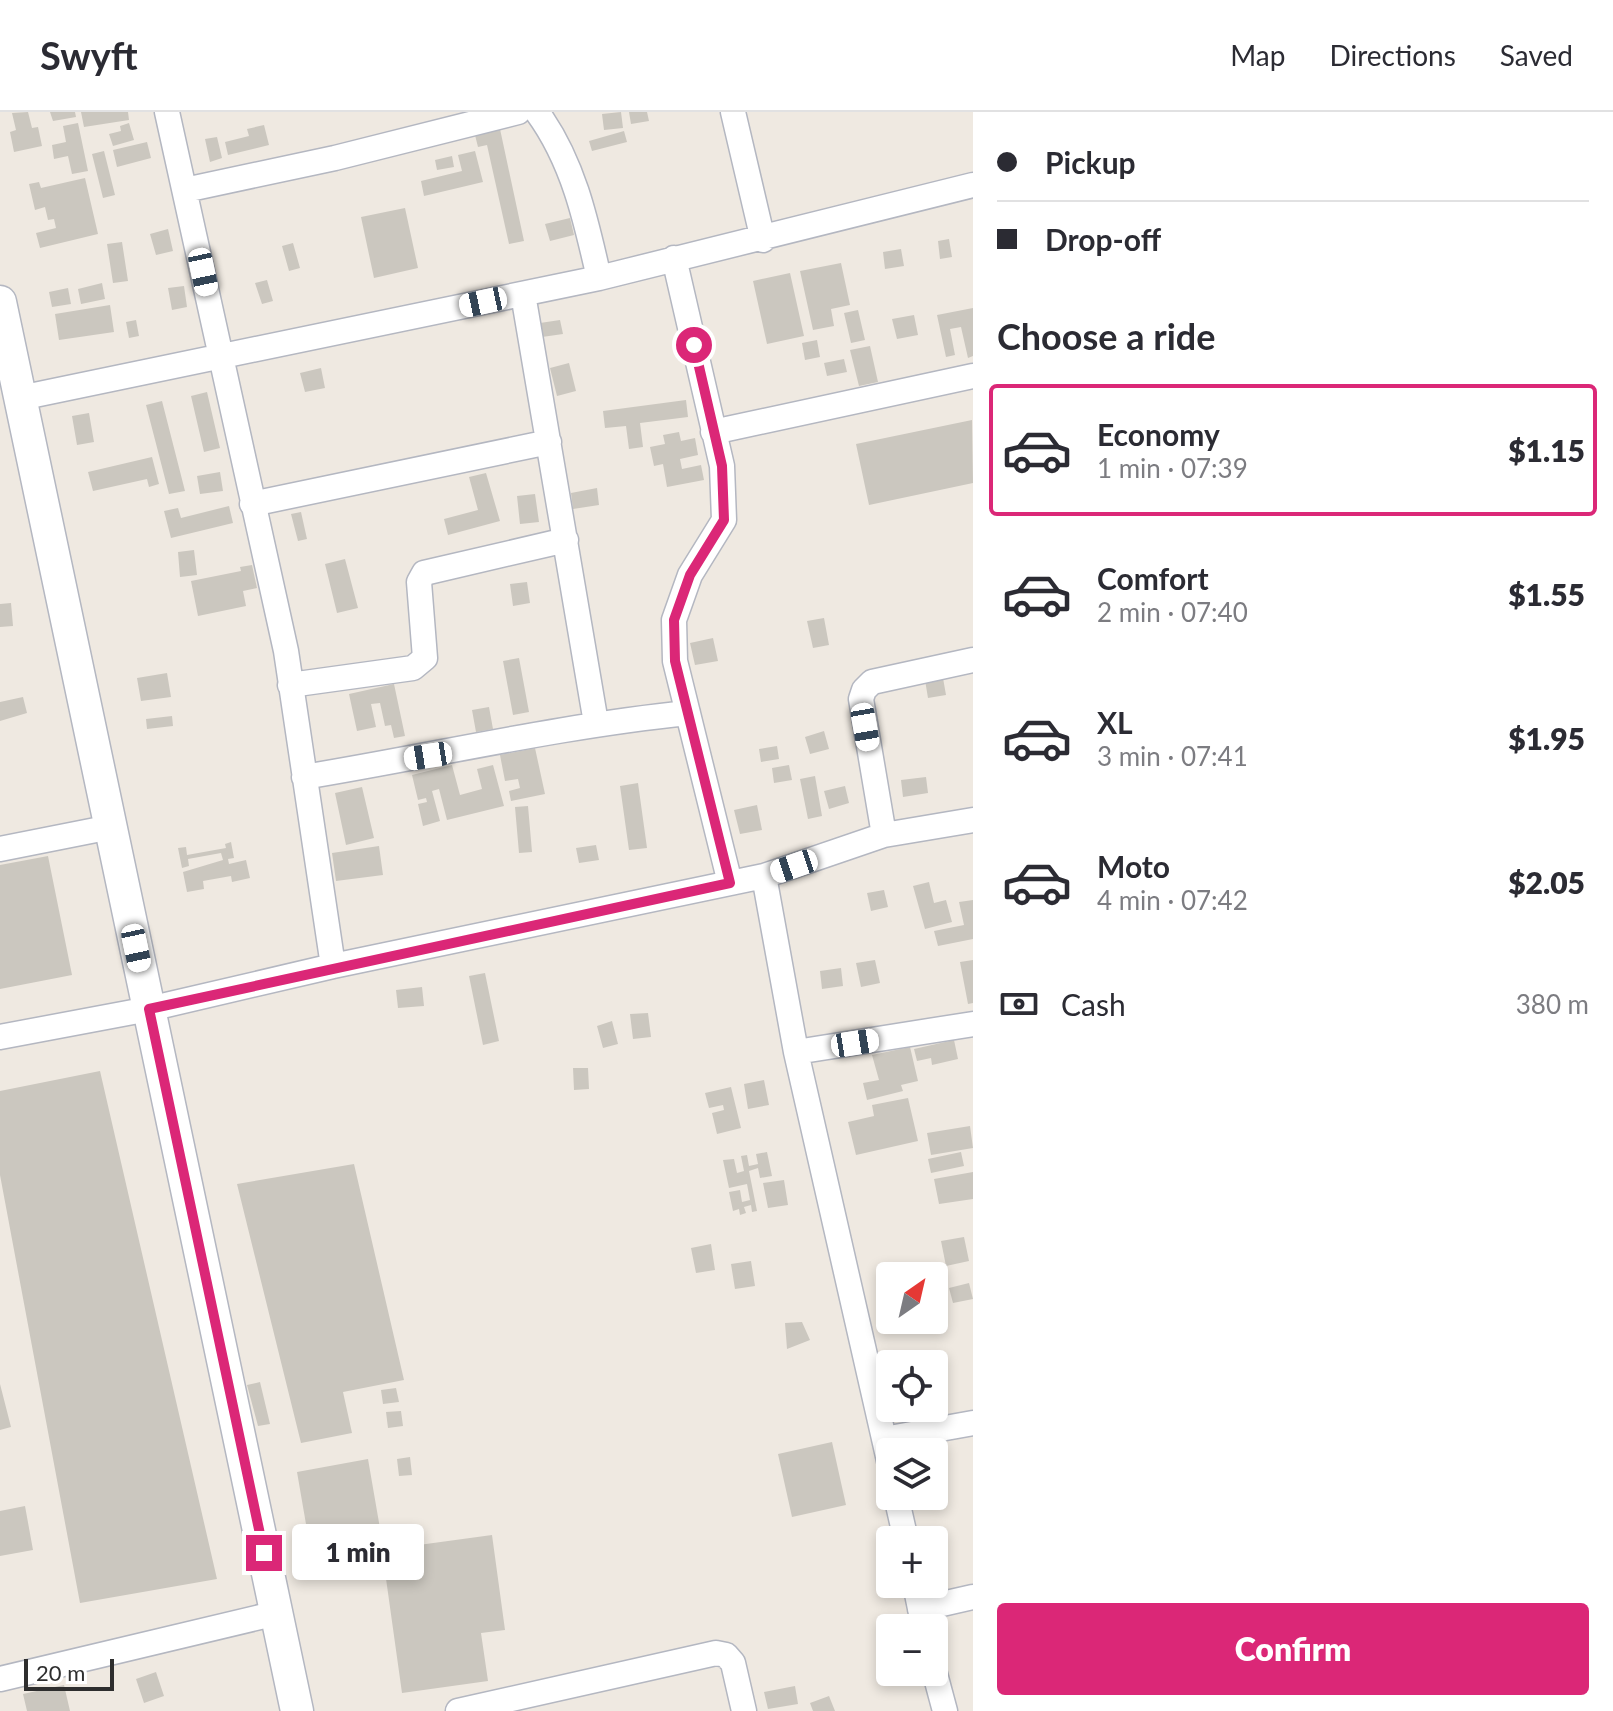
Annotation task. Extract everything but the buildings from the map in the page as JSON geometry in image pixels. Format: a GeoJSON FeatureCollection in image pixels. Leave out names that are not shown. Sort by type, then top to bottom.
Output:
{"type":"FeatureCollection","features":[{"type":"Feature","properties":{"kind":"street"},"geometry":{"type":"LineString","coordinates":[[167,112],[286,651],[333,966]]}},
{"type":"Feature","properties":{"kind":"street"},"geometry":{"type":"LineString","coordinates":[[185,190],[335,158],[518,112]]}},
{"type":"Feature","properties":{"kind":"street"},"geometry":{"type":"LineString","coordinates":[[537,112],[551,132],[581,201],[599,278]]}},
{"type":"Feature","properties":{"kind":"street"},"geometry":{"type":"LineString","coordinates":[[733,112],[763,240]]}},
{"type":"Feature","properties":{"kind":"street"},"geometry":{"type":"LineString","coordinates":[[20,398],[599,278],[674,258],[763,240],[973,185]]}},
{"type":"Feature","properties":{"kind":"street"},"geometry":{"type":"LineString","coordinates":[[674,258],[722,466],[724,520],[690,575],[674,620],[675,661],[730,883]]}},
{"type":"Feature","properties":{"kind":"street"},"geometry":{"type":"LineString","coordinates":[[523,294],[596,723]]}},
{"type":"Feature","properties":{"kind":"street"},"geometry":{"type":"LineString","coordinates":[[0,302],[297,1711]]}},
{"type":"Feature","properties":{"kind":"street"},"geometry":{"type":"LineString","coordinates":[[713,432],[973,376]]}},
{"type":"Feature","properties":{"kind":"street"},"geometry":{"type":"LineString","coordinates":[[252,504],[549,442]]}},
{"type":"Feature","properties":{"kind":"street"},"geometry":{"type":"LineString","coordinates":[[290,685],[413,668],[425,658],[419,582],[424,573],[566,540]]}},
{"type":"Feature","properties":{"kind":"street"},"geometry":{"type":"LineString","coordinates":[[884,835],[861,699],[864,690],[872,682],[973,660]]}},
{"type":"Feature","properties":{"kind":"street"},"geometry":{"type":"LineString","coordinates":[[304,777],[459,751],[596,723],[688,713]]}},
{"type":"Feature","properties":{"kind":"street"},"geometry":{"type":"LineString","coordinates":[[0,1037],[149,1009],[333,966],[764,876],[884,835],[973,820]]}},
{"type":"Feature","properties":{"kind":"street"},"geometry":{"type":"LineString","coordinates":[[0,849],[111,827]]}},
{"type":"Feature","properties":{"kind":"street"},"geometry":{"type":"LineString","coordinates":[[764,876],[796,1052],[884,1438]]}},
{"type":"Feature","properties":{"kind":"street"},"geometry":{"type":"LineString","coordinates":[[796,1052],[973,1024]]}},
{"type":"Feature","properties":{"kind":"street"},"geometry":{"type":"LineString","coordinates":[[890,1438],[973,1423]]}},
{"type":"Feature","properties":{"kind":"street"},"geometry":{"type":"LineString","coordinates":[[934,1614],[973,1597]]}},
{"type":"Feature","properties":{"kind":"street"},"geometry":{"type":"LineString","coordinates":[[0,1679],[277,1613]]}},
{"type":"Feature","properties":{"kind":"street"},"geometry":{"type":"LineString","coordinates":[[458,1711],[485,1708],[716,1653],[726,1655],[733,1663],[744,1711]]}},
{"type":"Feature","properties":{"kind":"street"},"geometry":{"type":"LineString","coordinates":[[938,1686],[945,1711]]}},
{"type":"Feature","properties":{"kind":"route"},"geometry":{"type":"LineString","coordinates":[[264,1553],[149,1009],[333,966],[730,883],[675,661],[674,620],[690,575],[724,520],[722,466],[694,345]]}}]}
